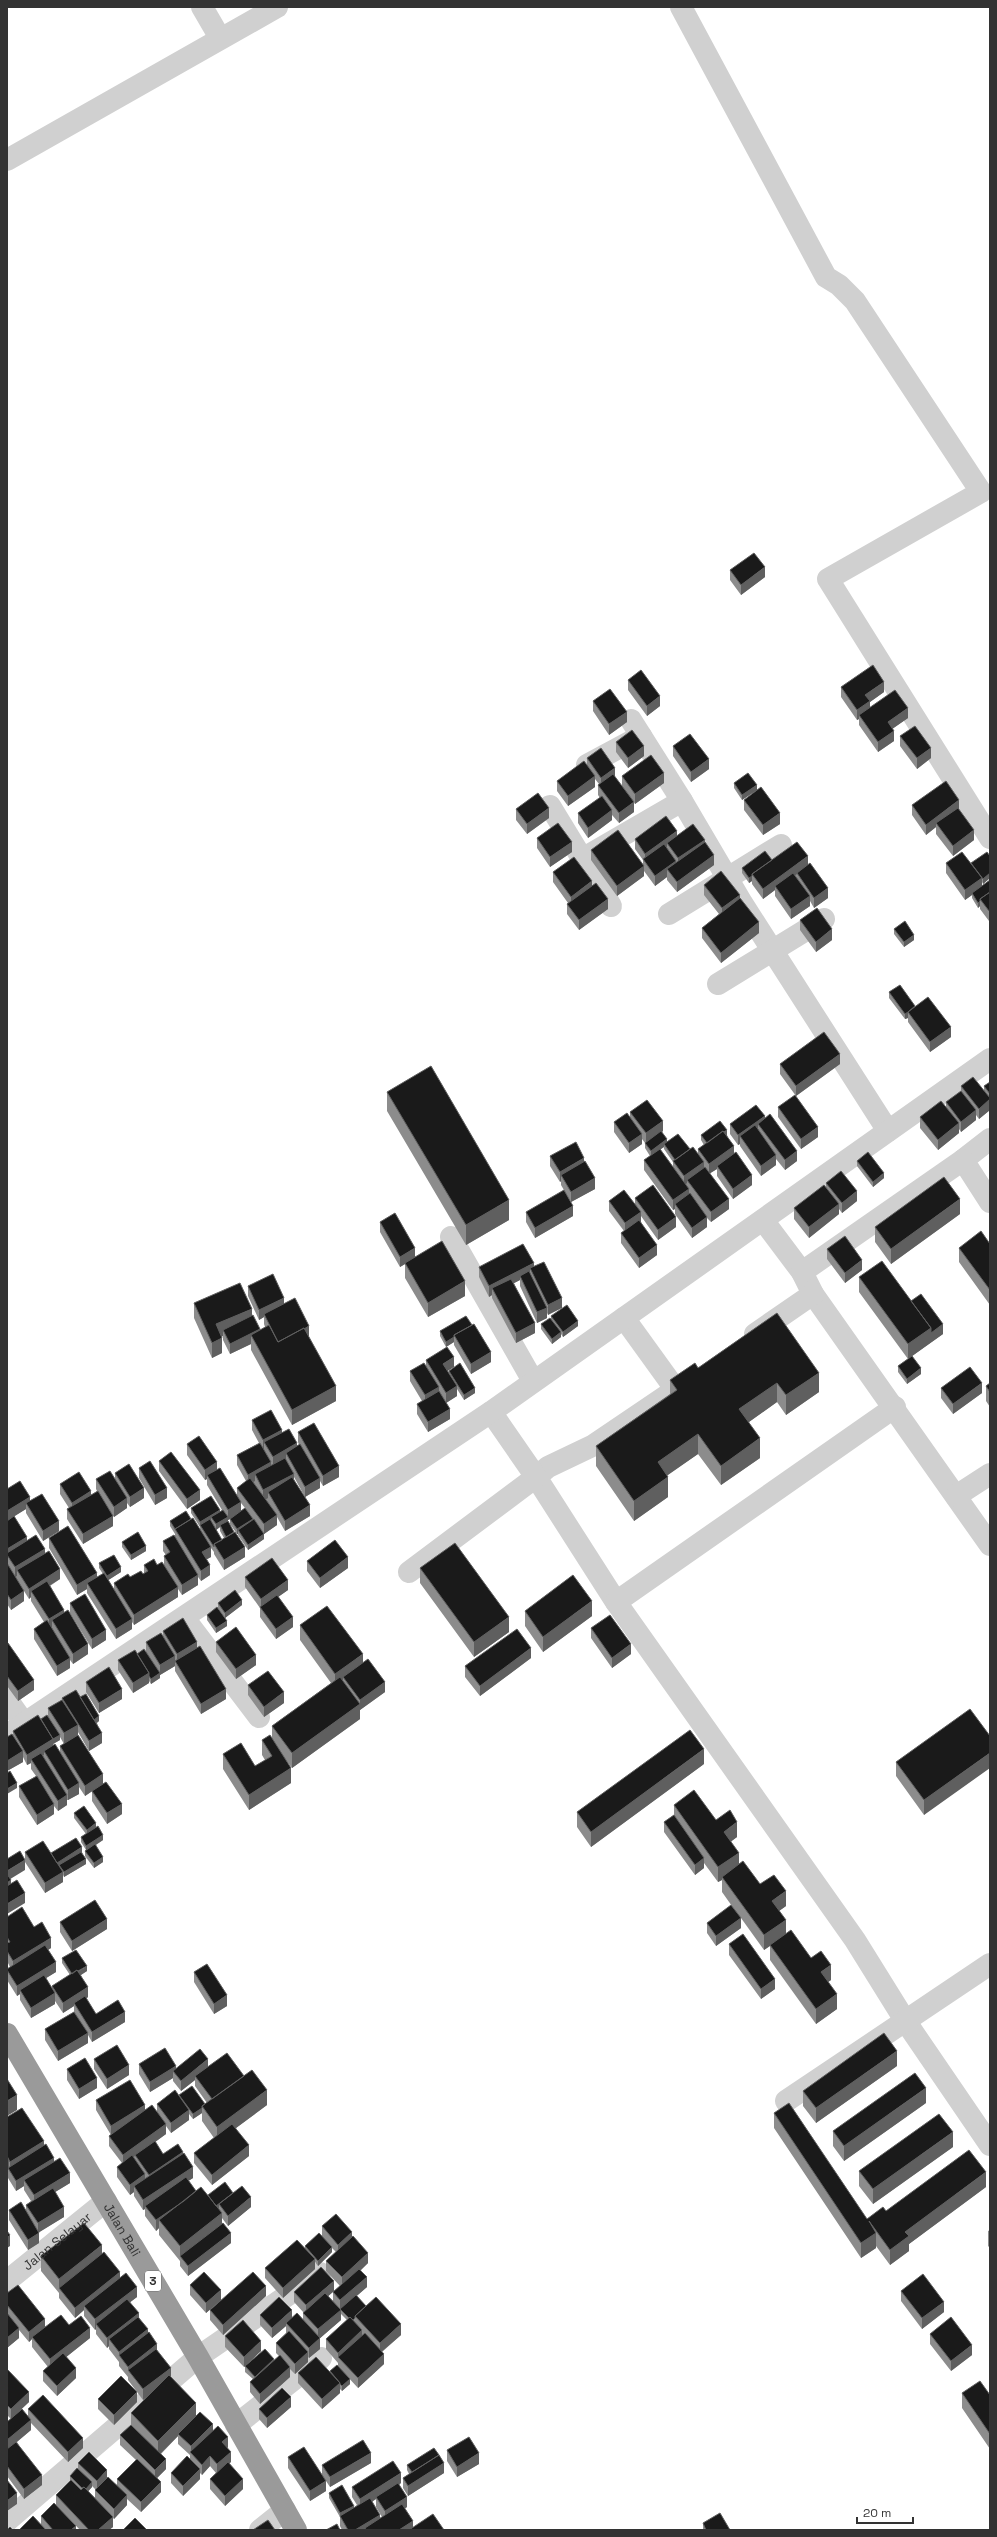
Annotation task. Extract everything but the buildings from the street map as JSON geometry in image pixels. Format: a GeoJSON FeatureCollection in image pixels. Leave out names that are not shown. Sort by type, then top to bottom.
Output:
{"type":"FeatureCollection","features":[{"type":"Feature","properties":{"kind":"highway","name":"Jalan Bali"},"geometry":{"type":"LineString","coordinates":[[7,2034],[198,2357],[296,2530]]}},
{"type":"Feature","properties":{"kind":"street"},"geometry":{"type":"LineString","coordinates":[[202,7],[220,38]]}},
{"type":"Feature","properties":{"kind":"street"},"geometry":{"type":"LineString","coordinates":[[7,160],[276,7]]}},
{"type":"Feature","properties":{"kind":"street"},"geometry":{"type":"LineString","coordinates":[[682,7],[826,277],[839,285],[855,300],[981,492],[828,579],[990,838]]}},
{"type":"Feature","properties":{"kind":"street"},"geometry":{"type":"LineString","coordinates":[[587,765],[636,728],[682,801],[728,879],[888,1131]]}},
{"type":"Feature","properties":{"kind":"street"},"geometry":{"type":"LineString","coordinates":[[582,860],[682,801]]}},
{"type":"Feature","properties":{"kind":"street"},"geometry":{"type":"LineString","coordinates":[[550,806],[611,906]]}},
{"type":"Feature","properties":{"kind":"street"},"geometry":{"type":"LineString","coordinates":[[669,914],[781,845]]}},
{"type":"Feature","properties":{"kind":"street"},"geometry":{"type":"LineString","coordinates":[[718,984],[824,919]]}},
{"type":"Feature","properties":{"kind":"street"},"geometry":{"type":"LineString","coordinates":[[7,1699],[15,1729],[184,1618],[491,1412],[532,1381],[624,1318],[990,1059]]}},
{"type":"Feature","properties":{"kind":"street"},"geometry":{"type":"LineString","coordinates":[[802,1272],[990,1139]]}},
{"type":"Feature","properties":{"kind":"street"},"geometry":{"type":"LineString","coordinates":[[962,1160],[990,1202]]}},
{"type":"Feature","properties":{"kind":"street"},"geometry":{"type":"LineString","coordinates":[[763,1220],[802,1272],[813,1294],[895,1407],[990,1544]]}},
{"type":"Feature","properties":{"kind":"street"},"geometry":{"type":"LineString","coordinates":[[451,1237],[532,1381]]}},
{"type":"Feature","properties":{"kind":"street"},"geometry":{"type":"LineString","coordinates":[[741,1344],[813,1294]]}},
{"type":"Feature","properties":{"kind":"street"},"geometry":{"type":"LineString","coordinates":[[624,1318],[676,1390]]}},
{"type":"Feature","properties":{"kind":"street"},"geometry":{"type":"LineString","coordinates":[[409,1572],[548,1467],[592,1446],[708,1367]]}},
{"type":"Feature","properties":{"kind":"street"},"geometry":{"type":"LineString","coordinates":[[616,1602],[895,1407]]}},
{"type":"Feature","properties":{"kind":"street"},"geometry":{"type":"LineString","coordinates":[[491,1412],[536,1477],[616,1602],[855,1940],[906,2022],[990,2145]]}},
{"type":"Feature","properties":{"kind":"street"},"geometry":{"type":"LineString","coordinates":[[956,1496],[990,1474]]}},
{"type":"Feature","properties":{"kind":"street"},"geometry":{"type":"LineString","coordinates":[[184,1618],[259,1717]]}},
{"type":"Feature","properties":{"kind":"street"},"geometry":{"type":"LineString","coordinates":[[786,2101],[906,2022],[990,1964]]}},
{"type":"Feature","properties":{"kind":"street","name":"Jalan Selayar"},"geometry":{"type":"LineString","coordinates":[[7,2281],[106,2201]]}},
{"type":"Feature","properties":{"kind":"street"},"geometry":{"type":"LineString","coordinates":[[7,2521],[198,2357],[320,2273]]}},
{"type":"Feature","properties":{"kind":"street"},"geometry":{"type":"LineString","coordinates":[[263,2284],[278,2302]]}},
{"type":"Feature","properties":{"kind":"street"},"geometry":{"type":"LineString","coordinates":[[236,2425],[321,2358]]}},
{"type":"Feature","properties":{"kind":"street"},"geometry":{"type":"LineString","coordinates":[[260,2530],[284,2510]]}}]}
